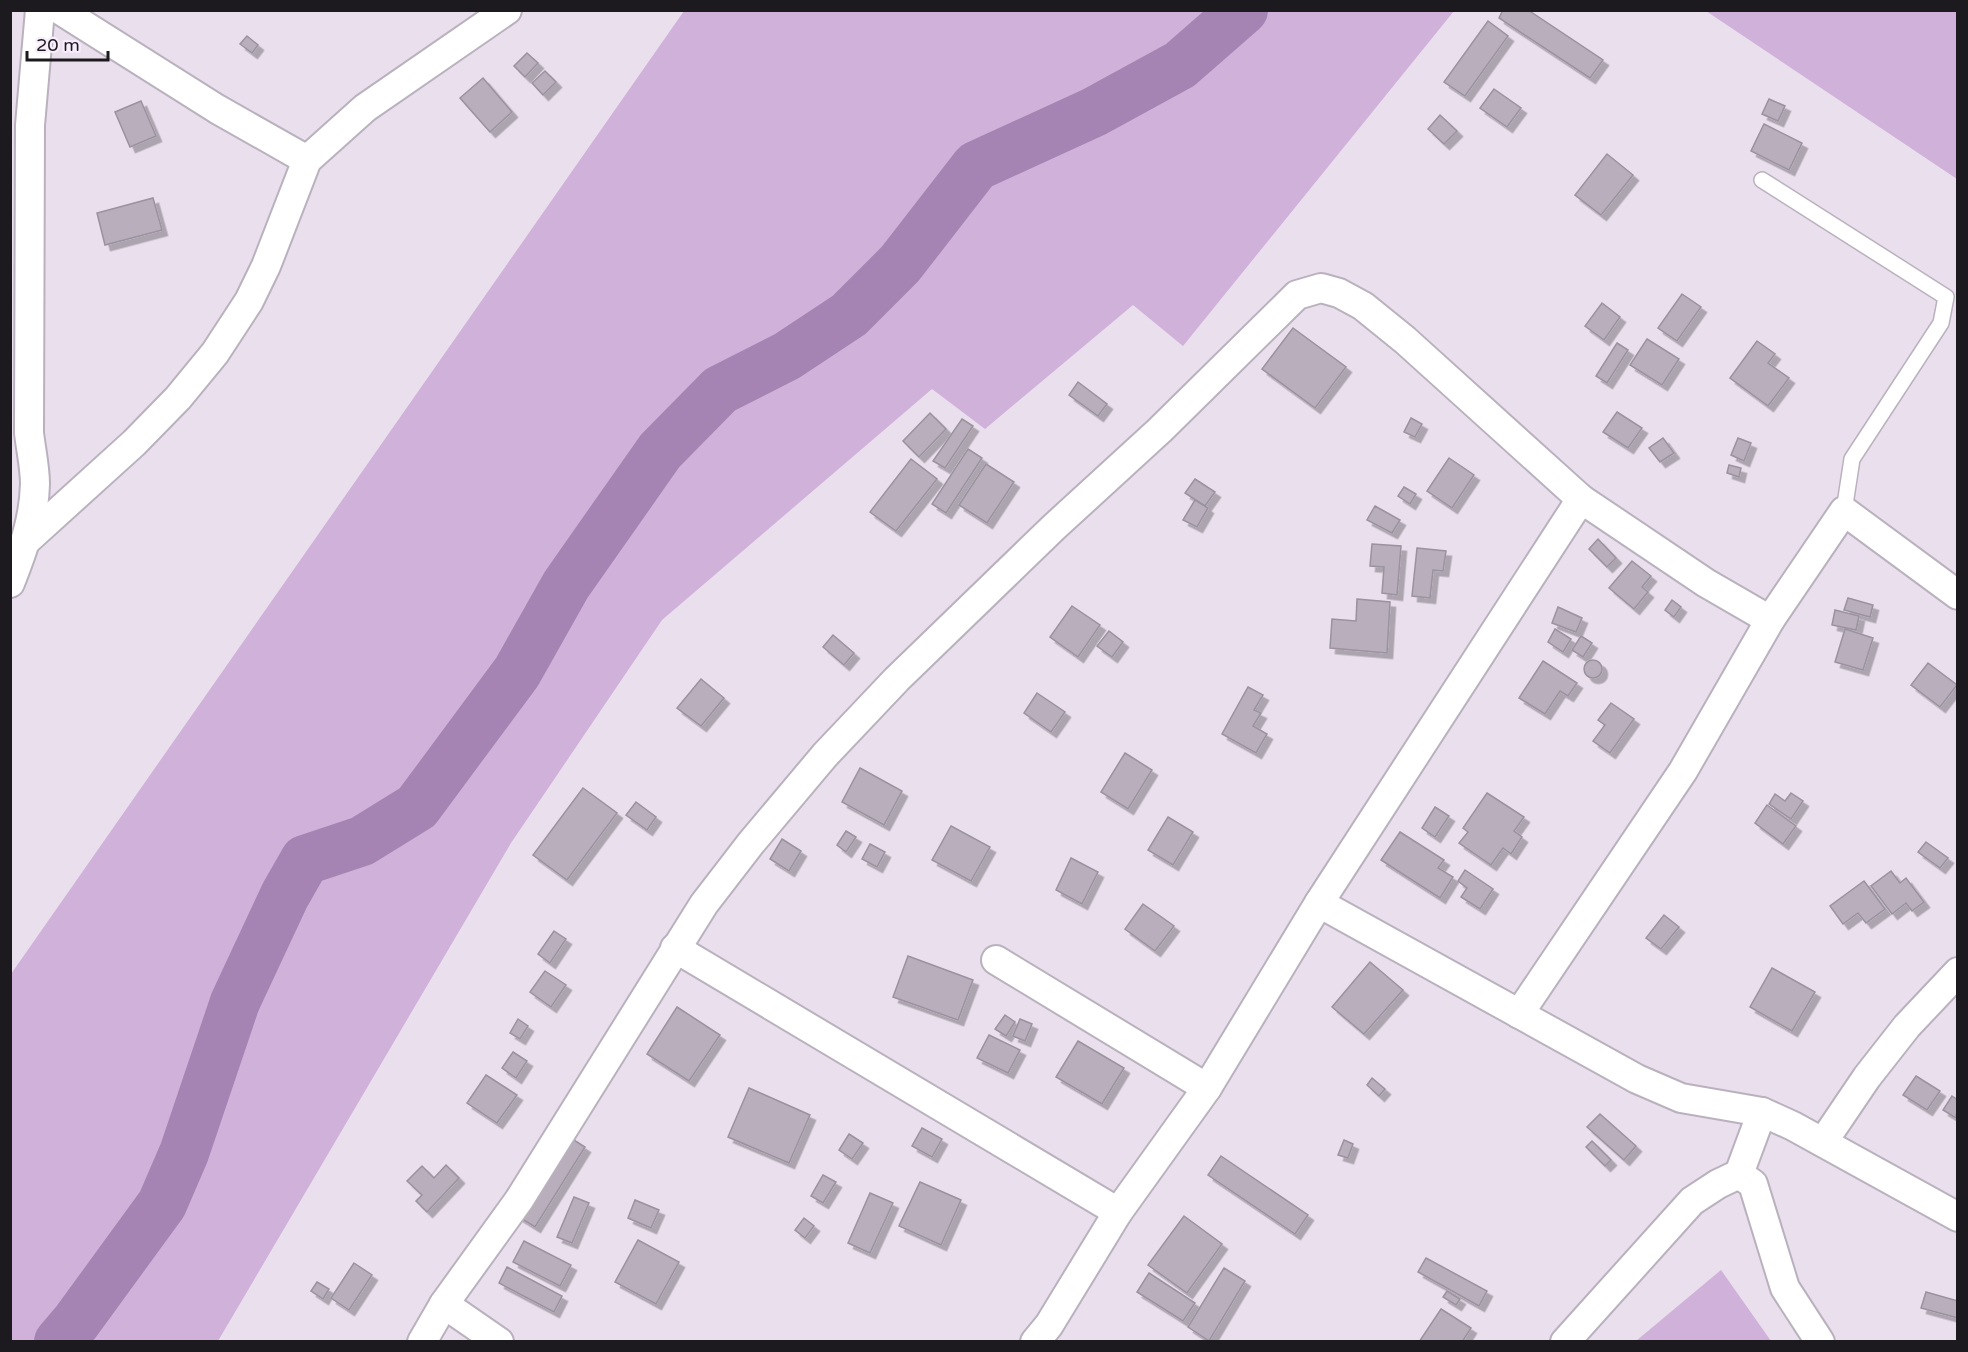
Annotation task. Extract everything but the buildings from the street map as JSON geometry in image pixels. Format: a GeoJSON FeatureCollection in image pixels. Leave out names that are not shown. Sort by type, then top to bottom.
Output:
{"type":"FeatureCollection","features":[{"type":"Feature","properties":{"kind":"street"},"geometry":{"type":"LineString","coordinates":[[10,583],[28,539],[35,482],[20,430],[30,125],[40,10]]}},
{"type":"Feature","properties":{"kind":"street"},"geometry":{"type":"LineString","coordinates":[[60,10],[217,109],[307,160]]}},
{"type":"Feature","properties":{"kind":"street"},"geometry":{"type":"LineString","coordinates":[[28,539],[134,443],[178,398],[215,353],[249,301],[266,266],[307,160],[365,108],[507,10]]}},
{"type":"Feature","properties":{"kind":"street"},"geometry":{"type":"LineString","coordinates":[[422,1341],[444,1304],[519,1200],[704,904],[751,843],[825,755],[881,696],[1053,528],[1160,430],[1297,295],[1321,288],[1339,293],[1363,306],[1405,340],[1581,499],[1706,583],[1770,620]]}},
{"type":"Feature","properties":{"kind":"street"},"geometry":{"type":"LineString","coordinates":[[1035,1341],[1049,1325],[1118,1212],[1207,1088],[1319,903],[1581,499]]}},
{"type":"Feature","properties":{"kind":"street"},"geometry":{"type":"LineString","coordinates":[[1520,1014],[1683,771],[1770,620],[1844,511],[1958,595]]}},
{"type":"Feature","properties":{"kind":"street"},"geometry":{"type":"LineString","coordinates":[[1319,903],[1637,1079],[1681,1098],[1762,1112],[1793,1125],[1958,1217]]}},
{"type":"Feature","properties":{"kind":"street"},"geometry":{"type":"LineString","coordinates":[[675,948],[1118,1212]]}},
{"type":"Feature","properties":{"kind":"street"},"geometry":{"type":"LineString","coordinates":[[996,960],[1207,1088]]}},
{"type":"Feature","properties":{"kind":"street"},"geometry":{"type":"LineString","coordinates":[[1823,1142],[1867,1077],[1907,1026],[1958,972]]}},
{"type":"Feature","properties":{"kind":"street"},"geometry":{"type":"LineString","coordinates":[[1565,1341],[1692,1201],[1739,1174],[1762,1112]]}},
{"type":"Feature","properties":{"kind":"street"},"geometry":{"type":"LineString","coordinates":[[1739,1174],[1752,1184],[1785,1288],[1820,1341]]}},
{"type":"Feature","properties":{"kind":"street"},"geometry":{"type":"LineString","coordinates":[[444,1304],[499,1341]]}},
{"type":"Feature","properties":{"kind":"lane"},"geometry":{"type":"LineString","coordinates":[[1762,180],[1946,297],[1941,323],[1852,459],[1844,511]]}},
{"type":"Feature","properties":{"kind":"shaded area"},"geometry":{"type":"Polygon","coordinates":[[[684,11],[1454,11],[1183,346],[1133,305],[985,429],[932,389],[662,620],[511,843],[218,1341],[11,1341],[11,974],[684,11]]]}},
{"type":"Feature","properties":{"kind":"shaded area"},"geometry":{"type":"Polygon","coordinates":[[[1706,11],[1957,11],[1957,179],[1706,11]]]}},
{"type":"Feature","properties":{"kind":"shaded area"},"geometry":{"type":"Polygon","coordinates":[[[1721,1270],[1771,1341],[1636,1341],[1721,1270]]]}},
{"type":"Feature","properties":{"kind":"waterway"},"geometry":{"type":"LineString","coordinates":[[59,1342],[162,1204],[184,1153],[235,1002],[285,895],[305,860],[362,841],[417,807],[517,672],[566,585],[660,451],[720,390],[787,356],[849,315],[900,264],[976,166],[1094,112],[1180,65],[1243,10]]}}]}
